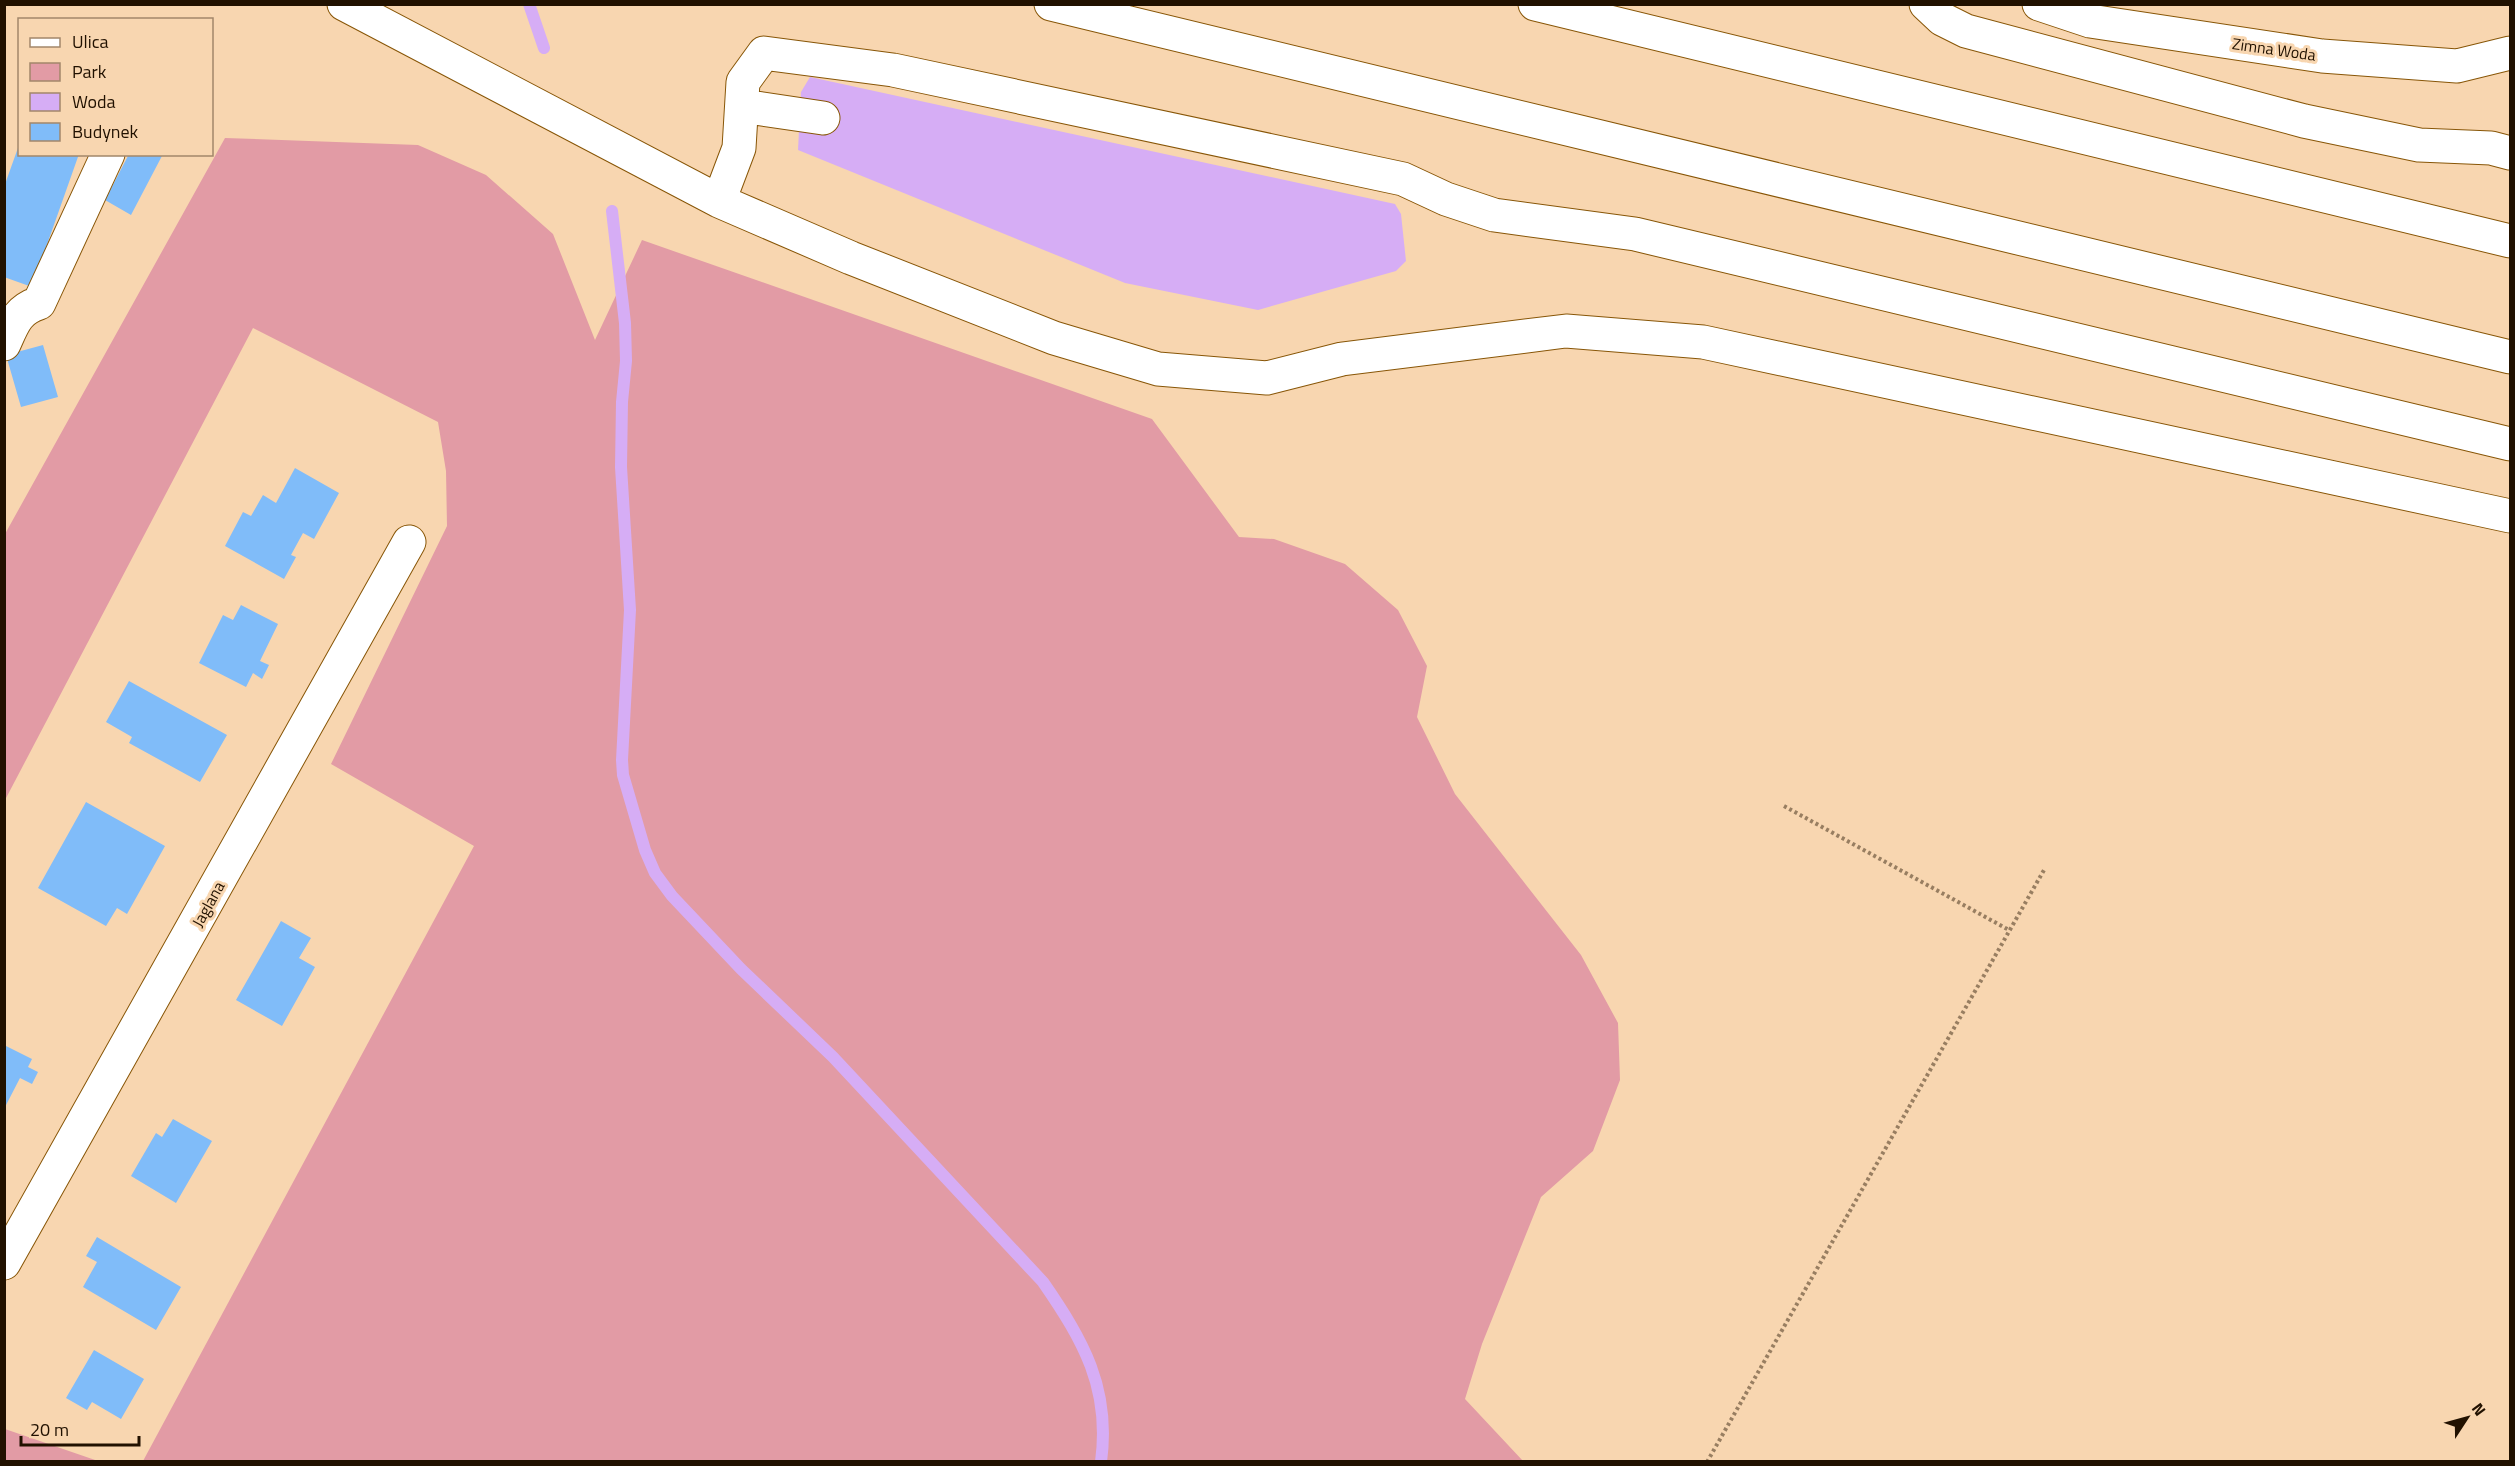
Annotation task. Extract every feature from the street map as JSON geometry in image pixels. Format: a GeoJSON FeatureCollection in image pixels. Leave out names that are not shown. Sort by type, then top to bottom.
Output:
{"type":"FeatureCollection","features":[{"type":"Feature","properties":{"kind":"main road"},"geometry":{"type":"LineString","coordinates":[[344,4],[719,201],[851,258],[1054,338],[1158,369],[1267,378],[1342,359],[1566,331],[1703,342],[2511,516]]}},
{"type":"Feature","properties":{"kind":"main road"},"geometry":{"type":"LineString","coordinates":[[1051,4],[2511,357]]}},
{"type":"Feature","properties":{"kind":"main road"},"geometry":{"type":"LineString","coordinates":[[1535,4],[2511,241]]}},
{"type":"Feature","properties":{"kind":"main road"},"geometry":{"type":"LineString","coordinates":[[1926,4],[1942,19],[1966,32],[2304,122],[2419,146],[2491,148],[2511,153]]}},
{"type":"Feature","properties":{"kind":"main road","name":"Zimna Woda"},"geometry":{"type":"LineString","coordinates":[[2039,4],[2090,21],[2322,56],[2457,66],[2511,52]]}},
{"type":"Feature","properties":{"kind":"main road"},"geometry":{"type":"LineString","coordinates":[[719,201],[739,148],[743,82],[764,53],[893,70],[1403,179],[1446,199],[1494,215],[1635,234],[2511,444]]}},
{"type":"Feature","properties":{"kind":"main road"},"geometry":{"type":"LineString","coordinates":[[742,106],[823,118]]}},
{"type":"Feature","properties":{"kind":"main road"},"geometry":{"type":"LineString","coordinates":[[4,344],[16,316],[27,306],[39,303],[107,156]]}},
{"type":"Feature","properties":{"kind":"main road","name":"Jaglana"},"geometry":{"type":"LineString","coordinates":[[4,1263],[409,542]]}},
{"type":"Feature","properties":{"kind":"path"},"geometry":{"type":"LineString","coordinates":[[1784,806],[2009,930]]}},
{"type":"Feature","properties":{"kind":"path"},"geometry":{"type":"LineString","coordinates":[[1707,1461],[2044,870]]}},
{"type":"Feature","properties":{"kind":"green space"},"geometry":{"type":"Polygon","coordinates":[[[225,138],[418,145],[486,175],[553,234],[595,340],[642,240],[1152,419],[1239,537],[1274,539],[1345,564],[1398,610],[1427,666],[1417,717],[1455,794],[1581,955],[1618,1023],[1620,1080],[1593,1151],[1541,1197],[1482,1344],[1465,1399],[1523,1461],[143,1461],[474,846],[331,764],[447,526],[446,471],[438,422],[253,328],[5,800],[5,534],[225,138]]]}},
{"type":"Feature","properties":{"kind":"green space"},"geometry":{"type":"Polygon","coordinates":[[[5,1429],[98,1461],[5,1461],[5,1429]]]}},
{"type":"Feature","properties":{"kind":"water"},"geometry":{"type":"Polygon","coordinates":[[[810,77],[1395,204],[1401,214],[1406,261],[1396,271],[1258,310],[1125,283],[798,150],[801,92],[810,77]]]}},
{"type":"Feature","properties":{"kind":"building"},"geometry":{"type":"Polygon","coordinates":[[[18,148],[18,156],[78,156],[32,287],[4,277],[4,187],[18,148]]]}},
{"type":"Feature","properties":{"kind":"building"},"geometry":{"type":"Polygon","coordinates":[[[128,156],[162,156],[131,215],[105,200],[128,156]]]}},
{"type":"Feature","properties":{"kind":"building"},"geometry":{"type":"Polygon","coordinates":[[[43,345],[58,397],[21,407],[6,355],[43,345]]]}},
{"type":"Feature","properties":{"kind":"building"},"geometry":{"type":"Polygon","coordinates":[[[295,468],[339,493],[314,539],[303,533],[291,555],[296,557],[284,579],[225,546],[243,512],[251,516],[263,495],[276,503],[295,468]]]}},
{"type":"Feature","properties":{"kind":"building"},"geometry":{"type":"Polygon","coordinates":[[[241,605],[278,624],[260,661],[269,665],[262,679],[253,673],[246,687],[199,663],[223,615],[233,620],[241,605]]]}},
{"type":"Feature","properties":{"kind":"building"},"geometry":{"type":"Polygon","coordinates":[[[129,681],[227,735],[200,782],[129,743],[132,737],[106,722],[129,681]]]}},
{"type":"Feature","properties":{"kind":"building"},"geometry":{"type":"Polygon","coordinates":[[[86,802],[165,846],[127,914],[117,908],[106,926],[38,888],[86,802]]]}},
{"type":"Feature","properties":{"kind":"building"},"geometry":{"type":"Polygon","coordinates":[[[281,921],[311,938],[299,958],[315,967],[282,1026],[236,1000],[281,921]]]}},
{"type":"Feature","properties":{"kind":"building"},"geometry":{"type":"Polygon","coordinates":[[[4,1045],[32,1059],[28,1067],[38,1072],[32,1084],[20,1078],[4,1109],[4,1045]]]}},
{"type":"Feature","properties":{"kind":"building"},"geometry":{"type":"Polygon","coordinates":[[[173,1119],[212,1141],[176,1203],[131,1176],[156,1133],[162,1137],[173,1119]]]}},
{"type":"Feature","properties":{"kind":"building"},"geometry":{"type":"Polygon","coordinates":[[[97,1237],[181,1287],[156,1330],[83,1287],[97,1262],[86,1256],[97,1237]]]}},
{"type":"Feature","properties":{"kind":"building"},"geometry":{"type":"Polygon","coordinates":[[[94,1350],[144,1379],[121,1419],[92,1402],[87,1410],[66,1398],[94,1350]]]}},
{"type":"Feature","properties":{"kind":"waterway"},"geometry":{"type":"LineString","coordinates":[[529,4],[544,48]]}},
{"type":"Feature","properties":{"kind":"waterway"},"geometry":{"type":"LineString","coordinates":[[612,211],[625,323],[626,361],[622,402],[621,467],[630,610],[622,760],[623,775],[645,850],[655,873],[672,896],[741,969],[833,1057],[1043,1282],[1070,1324],[1091,1366],[1102,1411],[1101,1462]]}}]}
